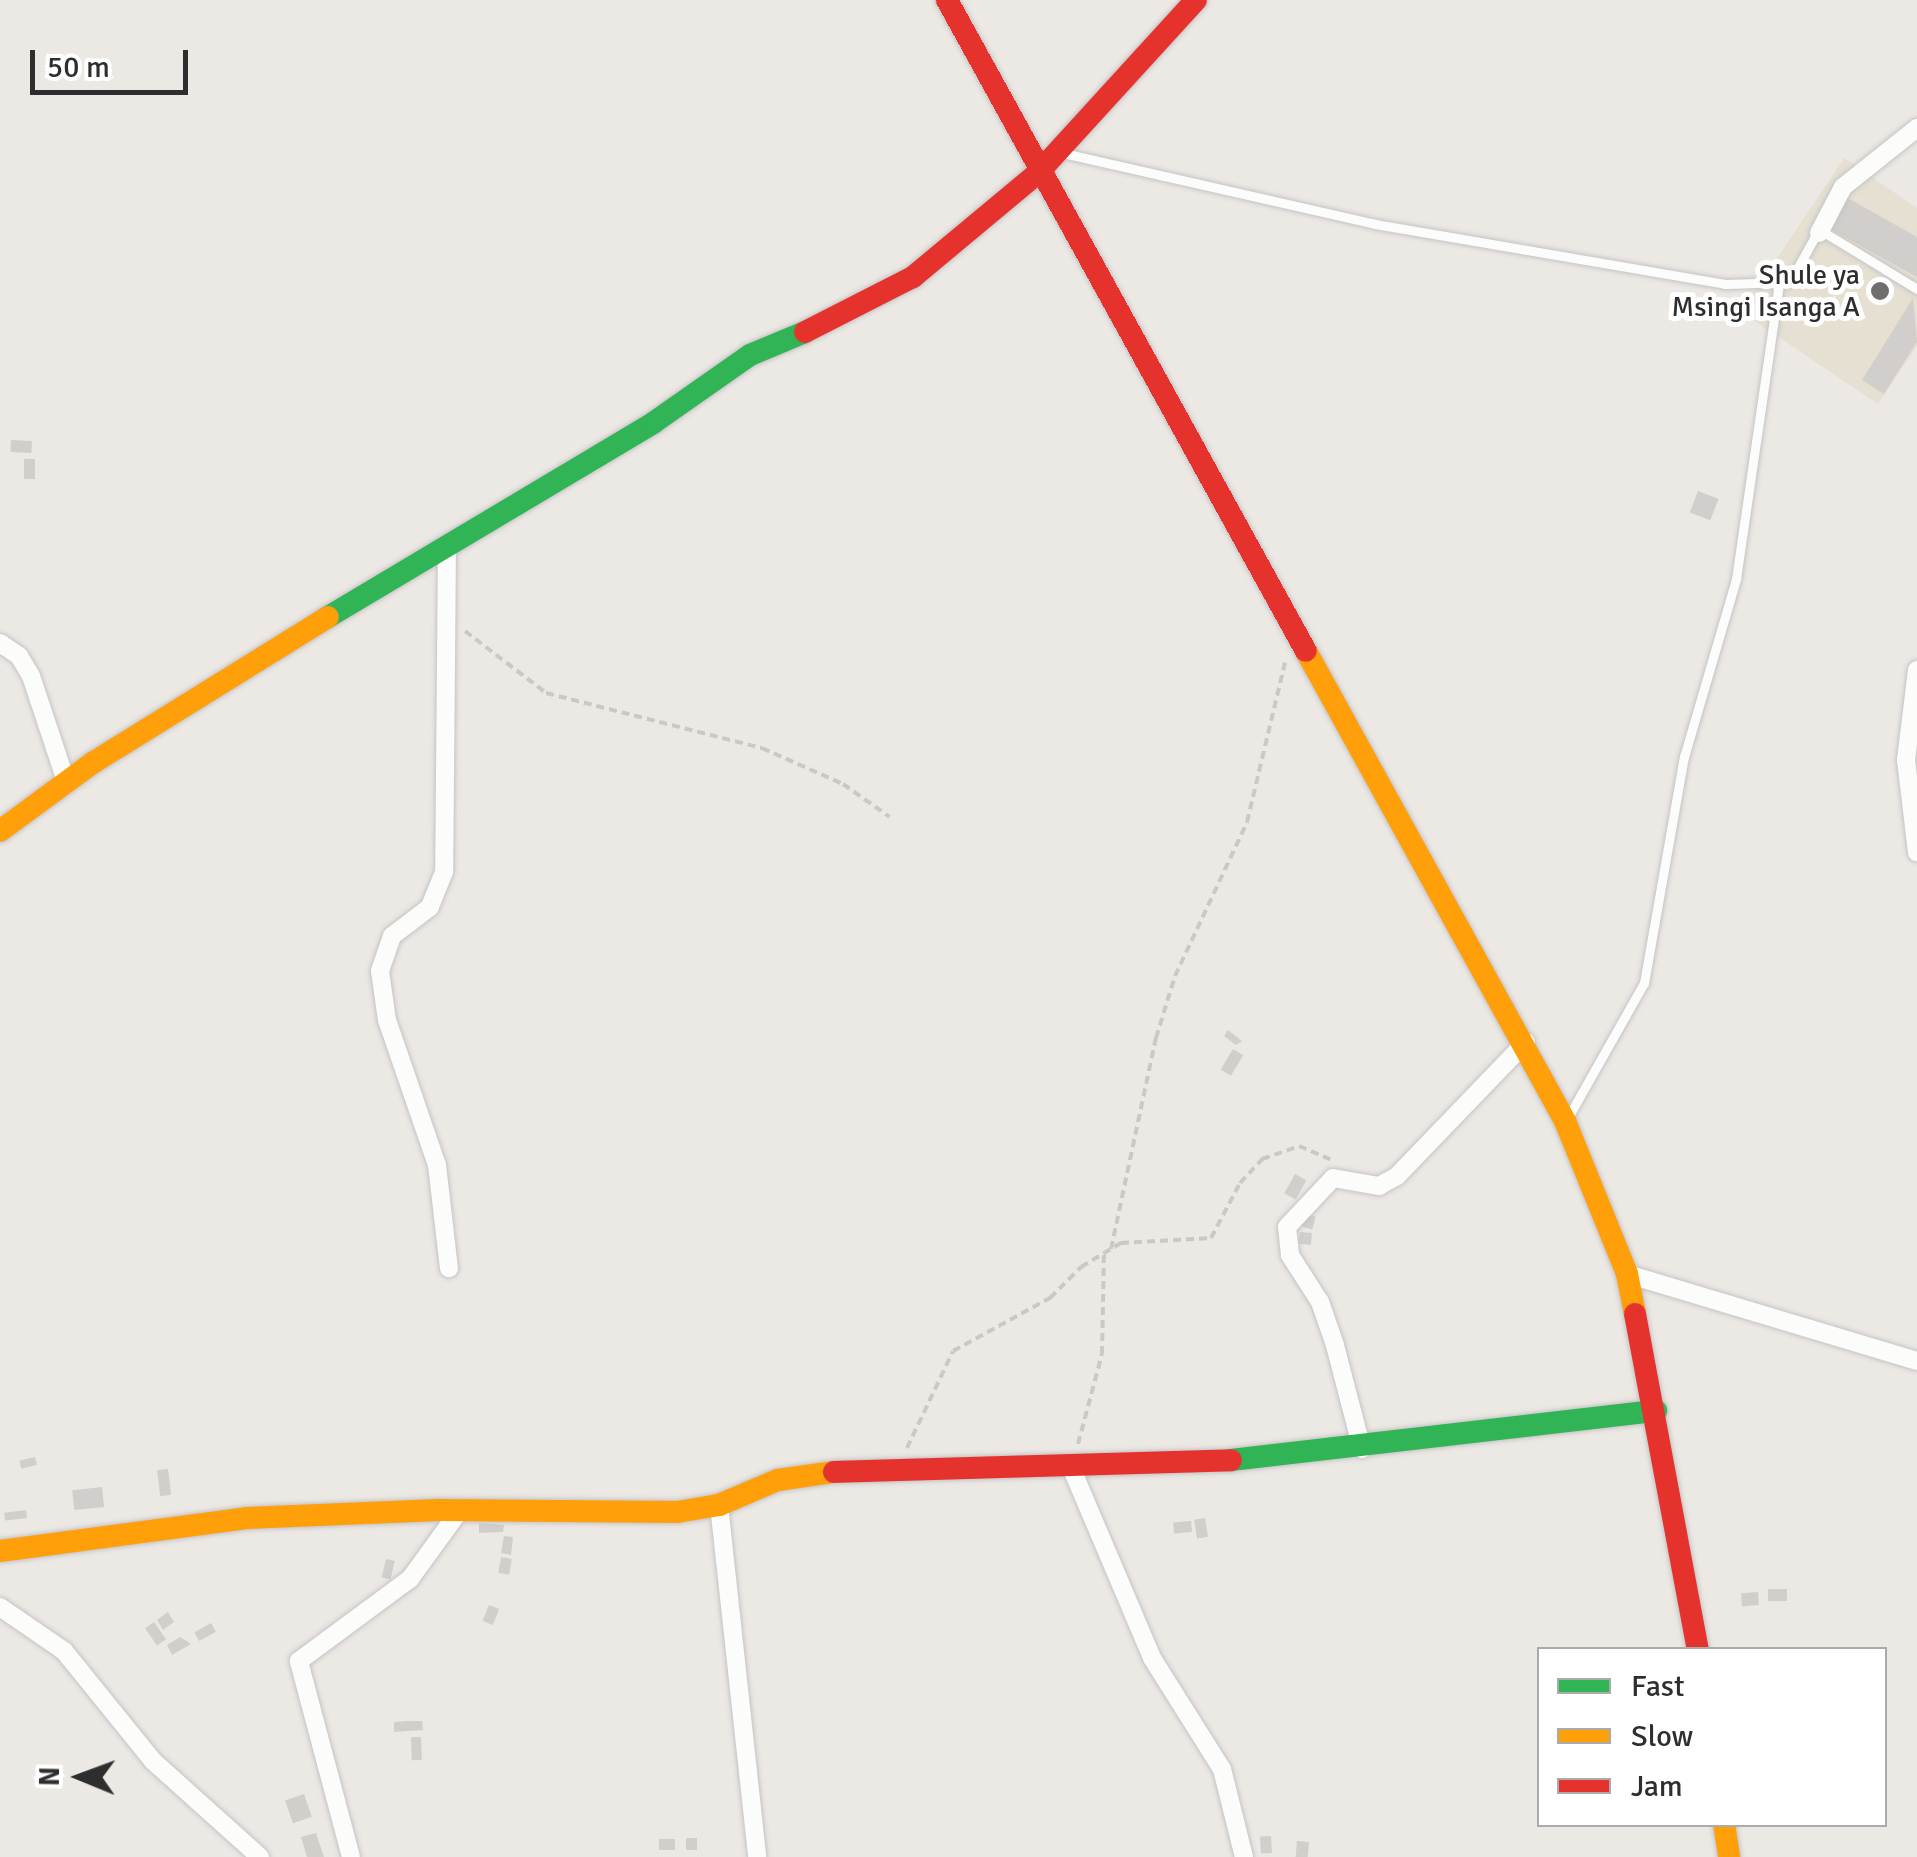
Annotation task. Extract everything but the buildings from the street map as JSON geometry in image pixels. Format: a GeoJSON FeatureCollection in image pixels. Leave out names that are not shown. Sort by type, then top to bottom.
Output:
{"type":"FeatureCollection","features":[{"type":"Feature","properties":{"kind":"street"},"geometry":{"type":"LineString","coordinates":[[947,0],[1038,173],[1526,1042],[1565,1121],[1627,1274],[1656,1411],[1697,1647]]}},
{"type":"Feature","properties":{"kind":"street"},"geometry":{"type":"LineString","coordinates":[[0,831],[66,781],[568,468],[653,423],[750,355],[862,308],[913,277],[1038,173],[1196,0]]}},
{"type":"Feature","properties":{"kind":"street"},"geometry":{"type":"LineString","coordinates":[[1820,233],[1843,187],[1917,128]]}},
{"type":"Feature","properties":{"kind":"street"},"geometry":{"type":"LineString","coordinates":[[447,546],[442,882],[430,907],[392,936],[380,971],[387,1020],[437,1166],[449,1268]]}},
{"type":"Feature","properties":{"kind":"street"},"geometry":{"type":"LineString","coordinates":[[0,644],[31,676],[66,781]]}},
{"type":"Feature","properties":{"kind":"street"},"geometry":{"type":"LineString","coordinates":[[1917,670],[1906,760],[1917,852]]}},
{"type":"Feature","properties":{"kind":"street"},"geometry":{"type":"LineString","coordinates":[[1362,1450],[1320,1302],[1286,1239],[1296,1210],[1333,1178],[1355,1178],[1378,1186],[1397,1176],[1526,1042]]}},
{"type":"Feature","properties":{"kind":"street"},"geometry":{"type":"LineString","coordinates":[[1627,1274],[1917,1361]]}},
{"type":"Feature","properties":{"kind":"street"},"geometry":{"type":"LineString","coordinates":[[0,1551],[246,1518],[460,1510],[677,1512],[719,1505],[778,1480],[1362,1450],[1656,1411]]}},
{"type":"Feature","properties":{"kind":"street"},"geometry":{"type":"LineString","coordinates":[[1071,1467],[1152,1658],[1222,1769],[1244,1857]]}},
{"type":"Feature","properties":{"kind":"street"},"geometry":{"type":"LineString","coordinates":[[719,1505],[757,1857]]}},
{"type":"Feature","properties":{"kind":"street"},"geometry":{"type":"LineString","coordinates":[[351,1857],[299,1661],[410,1579],[460,1510]]}},
{"type":"Feature","properties":{"kind":"street"},"geometry":{"type":"LineString","coordinates":[[0,1607],[64,1651],[153,1761],[260,1857]]}},
{"type":"Feature","properties":{"kind":"street"},"geometry":{"type":"LineString","coordinates":[[1724,1827],[1729,1857]]}},
{"type":"Feature","properties":{"kind":"lane"},"geometry":{"type":"LineString","coordinates":[[1056,152],[1574,263],[1779,286],[1798,274],[1820,233],[1917,289]]}},
{"type":"Feature","properties":{"kind":"lane"},"geometry":{"type":"LineString","coordinates":[[1565,1121],[1644,983],[1684,758],[1736,579],[1779,286]]}},
{"type":"Feature","properties":{"kind":"path"},"geometry":{"type":"LineString","coordinates":[[448,613],[546,693],[762,748],[843,784],[890,817]]}},
{"type":"Feature","properties":{"kind":"path"},"geometry":{"type":"LineString","coordinates":[[1111,1249],[1156,1038],[1174,976],[1247,822],[1294,626]]}},
{"type":"Feature","properties":{"kind":"path"},"geometry":{"type":"LineString","coordinates":[[899,1471],[918,1416],[953,1351],[1050,1298],[1104,1253],[1133,1240],[1211,1238],[1250,1169],[1283,1150],[1317,1149],[1355,1178]]}},
{"type":"Feature","properties":{"kind":"path"},"geometry":{"type":"LineString","coordinates":[[1071,1467],[1102,1354],[1104,1253]]}},
{"type":"Feature","properties":{"kind":"shaded area"},"geometry":{"type":"Polygon","coordinates":[[[1844,158],[1917,208],[1917,346],[1878,404],[1741,312],[1844,158]]]}},
{"type":"Feature","properties":{"kind":"traffic: fast"},"geometry":{"type":"LineString","coordinates":[[328,617],[653,423],[750,355],[805,332]]}},
{"type":"Feature","properties":{"kind":"traffic: fast"},"geometry":{"type":"LineString","coordinates":[[1231,1460],[1656,1411]]}},
{"type":"Feature","properties":{"kind":"traffic: slow"},"geometry":{"type":"LineString","coordinates":[[0,831],[94,762],[328,617]]}},
{"type":"Feature","properties":{"kind":"traffic: slow"},"geometry":{"type":"LineString","coordinates":[[1306,651],[1565,1121],[1627,1274],[1635,1314]]}},
{"type":"Feature","properties":{"kind":"traffic: slow"},"geometry":{"type":"LineString","coordinates":[[0,1551],[247,1518],[439,1510],[677,1512],[719,1505],[778,1480],[834,1472]]}},
{"type":"Feature","properties":{"kind":"traffic: slow"},"geometry":{"type":"LineString","coordinates":[[1724,1827],[1729,1857]]}},
{"type":"Feature","properties":{"kind":"traffic: jam"},"geometry":{"type":"LineString","coordinates":[[947,0],[1306,651]]}},
{"type":"Feature","properties":{"kind":"traffic: jam"},"geometry":{"type":"LineString","coordinates":[[805,332],[913,277],[1038,173],[1196,0]]}},
{"type":"Feature","properties":{"kind":"traffic: jam"},"geometry":{"type":"LineString","coordinates":[[1635,1314],[1697,1647]]}},
{"type":"Feature","properties":{"kind":"traffic: jam"},"geometry":{"type":"LineString","coordinates":[[834,1472],[1231,1460]]}},
{"type":"Feature","properties":{"kind":"place","name":"Shule ya Msingi Isanga A"},"geometry":{"type":"Point","coordinates":[1880,291]}}]}
